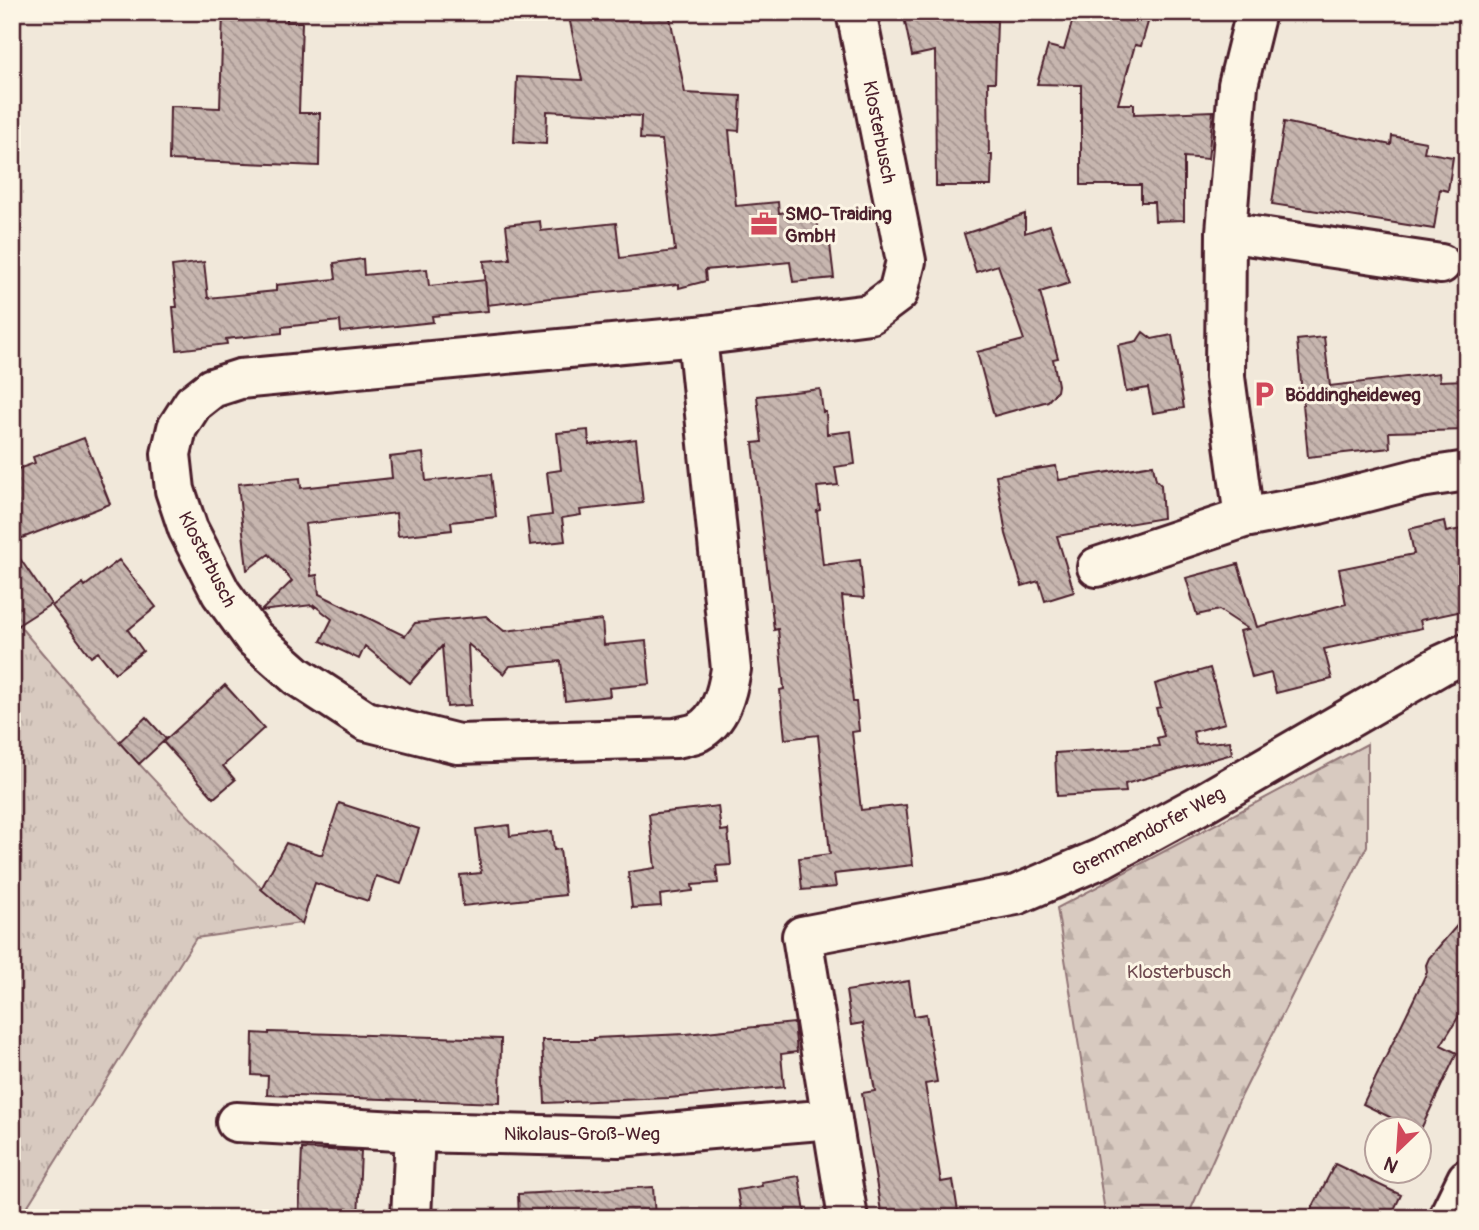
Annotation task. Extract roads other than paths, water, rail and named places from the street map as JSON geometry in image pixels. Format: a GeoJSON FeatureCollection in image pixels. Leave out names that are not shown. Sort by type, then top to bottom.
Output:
{"type":"FeatureCollection","features":[{"type":"Feature","properties":{"kind":"street","name":"Klosterbusch"},"geometry":{"type":"LineString","coordinates":[[697,336],[731,669],[726,696],[714,718],[698,732],[676,738],[458,744],[366,721],[297,676],[254,638],[221,593],[188,529],[175,490],[172,454],[177,428],[193,403],[212,388],[240,379],[697,336],[870,314],[898,293],[906,261],[856,12]]}},
{"type":"Feature","properties":{"kind":"street"},"geometry":{"type":"LineString","coordinates":[[1244,518],[1225,377],[1226,232],[1238,85],[1256,12]]}},
{"type":"Feature","properties":{"kind":"street"},"geometry":{"type":"LineString","coordinates":[[1226,232],[1441,264]]}},
{"type":"Feature","properties":{"kind":"street"},"geometry":{"type":"LineString","coordinates":[[1097,567],[1244,518],[1319,505],[1420,478],[1467,471]]}},
{"type":"Feature","properties":{"kind":"street","name":"Gremmendorfer Weg"},"geometry":{"type":"LineString","coordinates":[[832,1119],[802,936],[1016,895],[1102,859],[1441,665],[1467,653]]}},
{"type":"Feature","properties":{"kind":"street"},"geometry":{"type":"LineString","coordinates":[[832,1119],[848,1218]]}},
{"type":"Feature","properties":{"kind":"street","name":"Nikolaus-Groß-Weg"},"geometry":{"type":"LineString","coordinates":[[236,1122],[415,1132],[618,1137],[832,1119]]}},
{"type":"Feature","properties":{"kind":"street"},"geometry":{"type":"LineString","coordinates":[[411,1218],[415,1132]]}},
{"type":"Feature","properties":{"kind":"street"},"geometry":{"type":"LineString","coordinates":[[1448,1218],[1467,1179]]}},
{"type":"Feature","properties":{"kind":"place","name":"SMO-Traiding GmbH"},"geometry":{"type":"Point","coordinates":[764,224]}},
{"type":"Feature","properties":{"kind":"place","name":"Böddingheideweg"},"geometry":{"type":"Point","coordinates":[1264,394]}}]}
